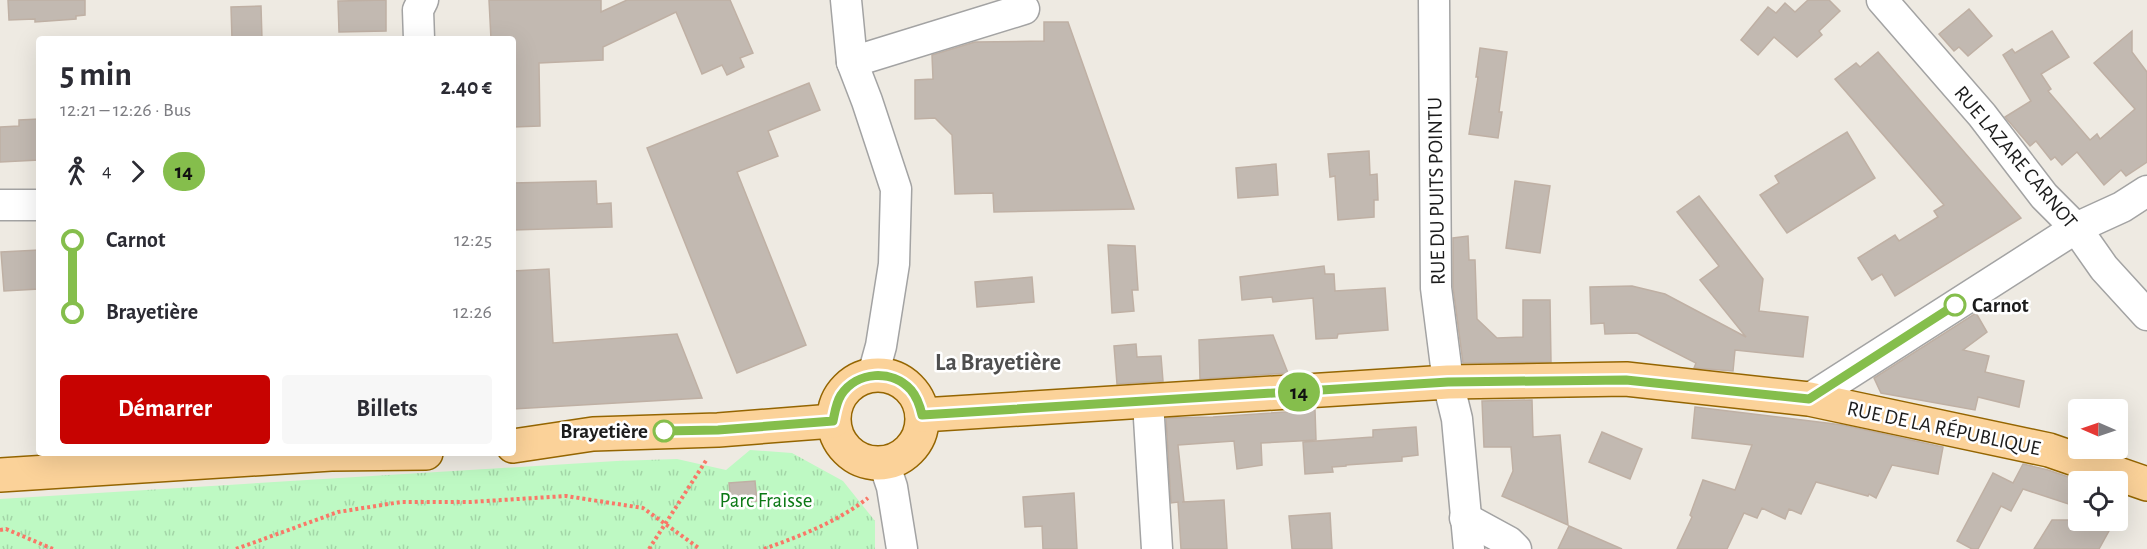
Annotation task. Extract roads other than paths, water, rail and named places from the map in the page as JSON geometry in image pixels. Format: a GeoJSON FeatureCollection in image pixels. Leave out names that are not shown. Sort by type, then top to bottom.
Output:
{"type":"FeatureCollection","features":[{"type":"Feature","properties":{"kind":"main road"},"geometry":{"type":"LineString","coordinates":[[873,375],[887,376],[900,381],[911,390],[919,402],[922,415],[921,429],[916,441],[897,459],[888,475],[869,462],[855,457],[844,447],[836,433],[833,421],[836,406],[842,394],[861,378],[873,375]]}},
{"type":"Feature","properties":{"kind":"main road","name":"RUE DE LA RÉPUBLIQUE"},"geometry":{"type":"LineString","coordinates":[[922,415],[1448,382],[1626,380],[1809,399],[2049,450],[2147,484]]}},
{"type":"Feature","properties":{"kind":"main road"},"geometry":{"type":"LineString","coordinates":[[516,446],[593,434],[718,430],[833,421]]}},
{"type":"Feature","properties":{"kind":"main road"},"geometry":{"type":"LineString","coordinates":[[0,476],[301,456]]}},
{"type":"Feature","properties":{"kind":"street"},"geometry":{"type":"LineString","coordinates":[[846,0],[852,62],[896,189],[894,264],[881,346],[873,375]]}},
{"type":"Feature","properties":{"kind":"street","name":"RUE DU PUITS POINTU"},"geometry":{"type":"LineString","coordinates":[[1434,0],[1436,288],[1448,382],[1457,420],[1469,549]]}},
{"type":"Feature","properties":{"kind":"street","name":"RUE LAZARE CARNOT"},"geometry":{"type":"LineString","coordinates":[[1882,0],[1982,115],[2044,196],[2076,228],[2104,268],[2147,315]]}},
{"type":"Feature","properties":{"kind":"street"},"geometry":{"type":"LineString","coordinates":[[852,62],[1024,9]]}},
{"type":"Feature","properties":{"kind":"street"},"geometry":{"type":"LineString","coordinates":[[1809,399],[2076,228],[2122,207],[2147,191]]}},
{"type":"Feature","properties":{"kind":"street"},"geometry":{"type":"LineString","coordinates":[[0,205],[36,204]]}},
{"type":"Feature","properties":{"kind":"street"},"geometry":{"type":"LineString","coordinates":[[1148,402],[1157,549]]}},
{"type":"Feature","properties":{"kind":"street"},"geometry":{"type":"LineString","coordinates":[[888,475],[902,549]]}},
{"type":"Feature","properties":{"kind":"street"},"geometry":{"type":"LineString","coordinates":[[1465,518],[1509,542],[1516,549]]}},
{"type":"Feature","properties":{"kind":"place","name":"Carnot"},"geometry":{"type":"Point","coordinates":[1955,305]}},
{"type":"Feature","properties":{"kind":"place","name":"Brayetière"},"geometry":{"type":"Point","coordinates":[664,431]}},
{"type":"Feature","properties":{"kind":"district","name":"La Brayetière"},"geometry":{"type":"Point","coordinates":[998,362]}},
{"type":"Feature","properties":{"kind":"park label","name":"Parc Fraisse"},"geometry":{"type":"Point","coordinates":[766,500]}}]}
